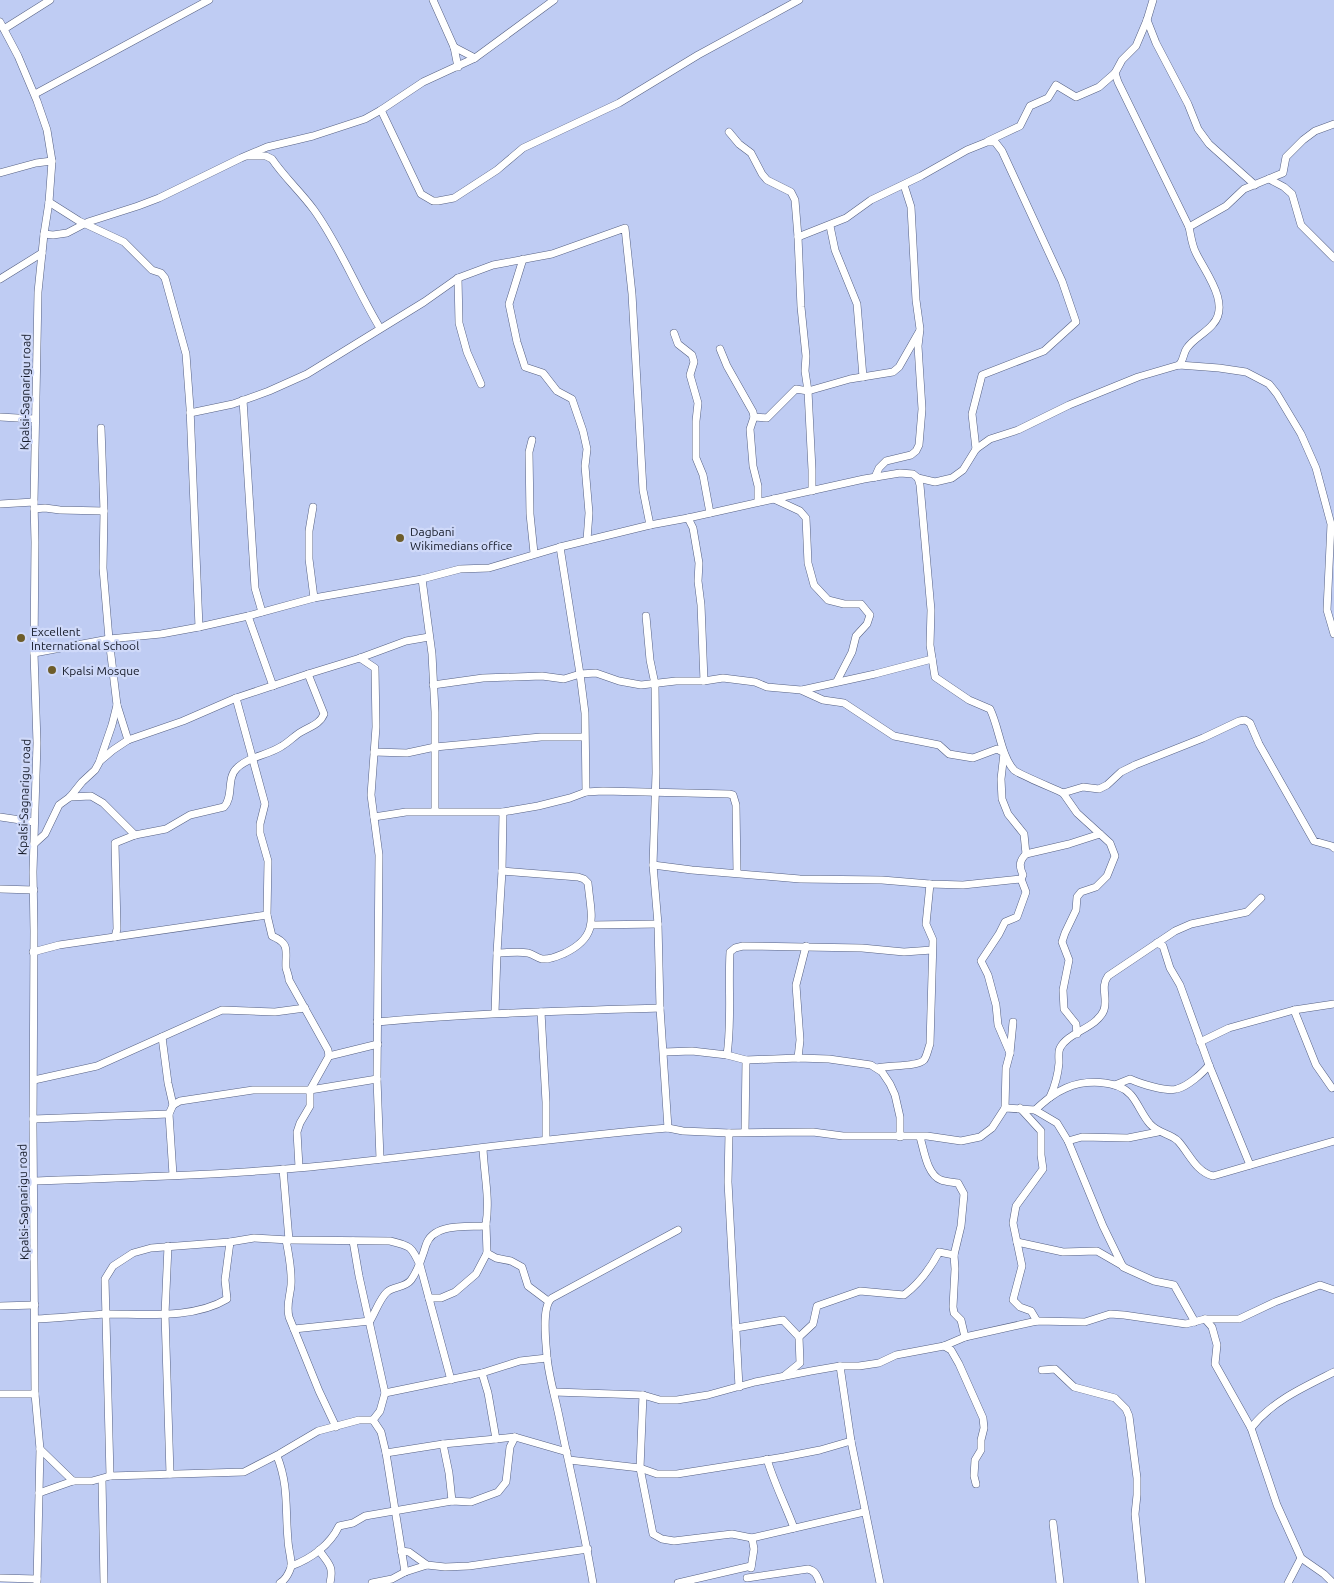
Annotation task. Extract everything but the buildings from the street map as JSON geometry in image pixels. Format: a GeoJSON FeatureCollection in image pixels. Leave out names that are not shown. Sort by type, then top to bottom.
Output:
{"type":"FeatureCollection","features":[{"type":"Feature","properties":{"kind":"street"},"geometry":{"type":"LineString","coordinates":[[2,26],[50,0]]}},
{"type":"Feature","properties":{"kind":"street"},"geometry":{"type":"LineString","coordinates":[[35,94],[209,0]]}},
{"type":"Feature","properties":{"kind":"street"},"geometry":{"type":"LineString","coordinates":[[433,0],[454,47],[458,67]]}},
{"type":"Feature","properties":{"kind":"street"},"geometry":{"type":"LineString","coordinates":[[44,234],[63,234],[84,223],[159,198],[267,147],[313,136],[365,119],[423,82],[475,58],[554,0]]}},
{"type":"Feature","properties":{"kind":"street"},"geometry":{"type":"LineString","coordinates":[[381,110],[421,194],[438,202],[454,198],[497,170],[523,148],[619,103],[698,55],[799,0]]}},
{"type":"Feature","properties":{"kind":"street"},"geometry":{"type":"LineString","coordinates":[[798,237],[830,226],[846,218],[871,200],[967,150],[1020,126],[1030,106],[1048,98],[1056,85],[1076,97],[1099,87],[1115,73],[1122,60],[1136,46],[1153,0]]}},
{"type":"Feature","properties":{"kind":"street"},"geometry":{"type":"LineString","coordinates":[[1147,20],[1156,43],[1198,129],[1209,144],[1256,185]]}},
{"type":"Feature","properties":{"kind":"street","name":"Kpalsi-Sagnarigu road"},"geometry":{"type":"LineString","coordinates":[[2,26],[35,94],[47,130],[52,160],[38,292],[34,506],[34,653],[37,743],[33,872],[33,1119],[35,1394],[40,1449],[37,1581]]}},
{"type":"Feature","properties":{"kind":"street"},"geometry":{"type":"LineString","coordinates":[[454,47],[475,58]]}},
{"type":"Feature","properties":{"kind":"street"},"geometry":{"type":"LineString","coordinates":[[1115,73],[1189,227],[1194,251],[1207,273],[1218,299],[1219,308],[1214,324],[1186,348],[1182,362],[1179,365]]}},
{"type":"Feature","properties":{"kind":"street"},"geometry":{"type":"LineString","coordinates":[[1189,227],[1226,206],[1244,189],[1283,172],[1286,157],[1304,140],[1315,131],[1334,124]]}},
{"type":"Feature","properties":{"kind":"street"},"geometry":{"type":"LineString","coordinates":[[729,132],[739,144],[751,153],[767,180],[791,192],[795,200],[805,372],[808,392],[812,491]]}},
{"type":"Feature","properties":{"kind":"street"},"geometry":{"type":"LineString","coordinates":[[976,449],[972,414],[982,375],[1044,351],[1076,322],[1062,281],[1002,151],[995,142],[987,142]]}},
{"type":"Feature","properties":{"kind":"street"},"geometry":{"type":"LineString","coordinates":[[245,156],[266,156],[272,159],[313,209],[329,234],[362,298],[380,328]]}},
{"type":"Feature","properties":{"kind":"street"},"geometry":{"type":"LineString","coordinates":[[0,173],[52,160]]}},
{"type":"Feature","properties":{"kind":"street"},"geometry":{"type":"LineString","coordinates":[[1270,179],[1292,194],[1301,225],[1334,258]]}},
{"type":"Feature","properties":{"kind":"street"},"geometry":{"type":"LineString","coordinates":[[875,477],[879,468],[886,461],[911,455],[919,445],[922,410],[918,346],[920,329],[916,300],[911,207],[904,184]]}},
{"type":"Feature","properties":{"kind":"street"},"geometry":{"type":"LineString","coordinates":[[49,202],[107,236],[124,242],[152,270],[160,272],[164,276],[186,354],[200,627]]}},
{"type":"Feature","properties":{"kind":"street"},"geometry":{"type":"LineString","coordinates":[[830,226],[835,250],[857,304],[863,377]]}},
{"type":"Feature","properties":{"kind":"street"},"geometry":{"type":"LineString","coordinates":[[190,413],[233,404],[307,374],[424,302],[458,278],[493,265],[552,254],[625,228],[632,294],[643,490],[650,525]]}},
{"type":"Feature","properties":{"kind":"street"},"geometry":{"type":"LineString","coordinates":[[0,280],[42,252]]}},
{"type":"Feature","properties":{"kind":"street"},"geometry":{"type":"LineString","coordinates":[[523,259],[509,304],[517,342],[525,368],[543,373],[557,391],[572,399],[583,430],[587,449],[585,466],[589,513],[587,540]]}},
{"type":"Feature","properties":{"kind":"street"},"geometry":{"type":"LineString","coordinates":[[458,278],[459,324],[467,352],[481,384]]}},
{"type":"Feature","properties":{"kind":"street"},"geometry":{"type":"LineString","coordinates":[[754,417],[767,418],[796,390],[808,392],[838,382],[888,374],[896,370],[920,329]]}},
{"type":"Feature","properties":{"kind":"street"},"geometry":{"type":"LineString","coordinates":[[674,333],[678,344],[692,355],[694,362],[690,375],[698,403],[696,458],[703,475],[710,513]]}},
{"type":"Feature","properties":{"kind":"street"},"geometry":{"type":"LineString","coordinates":[[720,349],[754,417],[750,429],[753,466],[758,486],[758,502]]}},
{"type":"Feature","properties":{"kind":"street"},"geometry":{"type":"LineString","coordinates":[[34,653],[109,639],[160,634],[200,627],[314,598],[460,569],[489,568],[560,546],[875,477],[900,473],[913,474],[918,478],[935,482],[952,478],[962,470],[976,449],[990,439],[1018,430],[1069,405],[1138,377],[1179,365],[1246,372],[1268,384],[1277,394],[1301,434],[1316,468],[1331,524],[1332,562],[1327,610],[1334,634]]}},
{"type":"Feature","properties":{"kind":"street"},"geometry":{"type":"LineString","coordinates":[[243,400],[255,588],[262,612]]}},
{"type":"Feature","properties":{"kind":"street"},"geometry":{"type":"LineString","coordinates":[[0,417],[35,419]]}},
{"type":"Feature","properties":{"kind":"street"},"geometry":{"type":"LineString","coordinates":[[101,428],[104,511],[103,568],[109,639],[117,705],[128,740]]}},
{"type":"Feature","properties":{"kind":"street"},"geometry":{"type":"LineString","coordinates":[[532,440],[529,452],[530,514],[534,553]]}},
{"type":"Feature","properties":{"kind":"street"},"geometry":{"type":"LineString","coordinates":[[918,478],[924,522],[931,610],[930,645],[935,677],[969,700],[990,709],[996,722],[1004,753],[1014,771],[1063,793],[1077,813],[1110,843],[1115,856],[1107,876],[1096,887],[1081,892],[1077,897],[1076,910],[1062,942],[1069,960],[1063,990],[1064,1009],[1076,1024],[1077,1034]]}},
{"type":"Feature","properties":{"kind":"street"},"geometry":{"type":"LineString","coordinates":[[774,499],[800,512],[806,518],[808,564],[814,585],[828,600],[844,604],[861,604],[870,615],[867,624],[856,636],[852,652],[837,681]]}},
{"type":"Feature","properties":{"kind":"street"},"geometry":{"type":"LineString","coordinates":[[0,504],[60,510],[104,511]]}},
{"type":"Feature","properties":{"kind":"street"},"geometry":{"type":"LineString","coordinates":[[313,507],[309,559],[314,598]]}},
{"type":"Feature","properties":{"kind":"street"},"geometry":{"type":"LineString","coordinates":[[688,518],[693,528],[699,563],[698,581],[701,605],[704,681]]}},
{"type":"Feature","properties":{"kind":"street"},"geometry":{"type":"LineString","coordinates":[[560,546],[585,713],[586,792]]}},
{"type":"Feature","properties":{"kind":"street"},"geometry":{"type":"LineString","coordinates":[[422,578],[432,654],[435,747],[434,811]]}},
{"type":"Feature","properties":{"kind":"street"},"geometry":{"type":"LineString","coordinates":[[248,616],[272,686]]}},
{"type":"Feature","properties":{"kind":"street"},"geometry":{"type":"LineString","coordinates":[[646,616],[650,660],[655,684],[656,773],[653,864],[658,924],[660,1008],[668,1128]]}},
{"type":"Feature","properties":{"kind":"street"},"geometry":{"type":"LineString","coordinates":[[100,761],[128,740],[183,721],[236,698],[360,658],[387,647],[429,637]]}},
{"type":"Feature","properties":{"kind":"street"},"geometry":{"type":"LineString","coordinates":[[360,658],[374,668],[376,727],[372,795],[379,855],[377,1079],[380,1159]]}},
{"type":"Feature","properties":{"kind":"street"},"geometry":{"type":"LineString","coordinates":[[433,685],[483,678],[542,676],[564,679],[580,674],[596,673],[618,681],[642,685],[723,678],[755,682],[766,687],[801,690],[932,659]]}},
{"type":"Feature","properties":{"kind":"street"},"geometry":{"type":"LineString","coordinates":[[115,937],[117,929],[115,843],[135,834],[166,829],[190,815],[224,807],[228,803],[232,777],[236,769],[282,746],[321,721],[324,714],[308,674]]}},
{"type":"Feature","properties":{"kind":"street"},"geometry":{"type":"LineString","coordinates":[[801,690],[823,700],[844,703],[894,736],[939,745],[949,754],[973,758],[997,749],[1004,753]]}},
{"type":"Feature","properties":{"kind":"street"},"geometry":{"type":"LineString","coordinates":[[236,698],[265,804],[260,824],[260,833],[268,861],[267,915],[272,936],[284,944],[288,956],[286,967],[290,980],[318,1033],[326,1044],[329,1056],[310,1090],[310,1106],[297,1132],[299,1167]]}},
{"type":"Feature","properties":{"kind":"street"},"geometry":{"type":"LineString","coordinates":[[34,844],[45,834],[59,805],[70,797],[95,770],[100,761],[117,705]]}},
{"type":"Feature","properties":{"kind":"street"},"geometry":{"type":"LineString","coordinates":[[1063,793],[1083,787],[1099,789],[1107,785],[1121,772],[1135,765],[1203,738],[1239,721],[1246,720],[1250,723],[1259,744],[1314,841],[1334,848]]}},
{"type":"Feature","properties":{"kind":"street"},"geometry":{"type":"LineString","coordinates":[[374,752],[407,753],[435,747],[540,737],[584,737]]}},
{"type":"Feature","properties":{"kind":"street"},"geometry":{"type":"LineString","coordinates":[[1004,753],[1001,778],[1002,799],[1008,814],[1024,834],[1026,854]]}},
{"type":"Feature","properties":{"kind":"street"},"geometry":{"type":"LineString","coordinates":[[374,817],[406,812],[503,812],[538,806],[586,792],[611,790],[734,795],[736,805],[737,873]]}},
{"type":"Feature","properties":{"kind":"street"},"geometry":{"type":"LineString","coordinates":[[70,797],[91,796],[112,812],[135,834]]}},
{"type":"Feature","properties":{"kind":"street"},"geometry":{"type":"LineString","coordinates":[[495,1013],[503,812]]}},
{"type":"Feature","properties":{"kind":"street"},"geometry":{"type":"LineString","coordinates":[[0,817],[34,822]]}},
{"type":"Feature","properties":{"kind":"street"},"geometry":{"type":"LineString","coordinates":[[1010,1053],[998,1024],[996,1004],[988,975],[981,961],[1005,922],[1017,917],[1026,892],[1021,879],[1023,875],[1020,866],[1021,859],[1026,854],[1069,844],[1100,834]]}},
{"type":"Feature","properties":{"kind":"street"},"geometry":{"type":"LineString","coordinates":[[653,864],[800,879],[882,880],[963,885],[1021,879]]}},
{"type":"Feature","properties":{"kind":"street"},"geometry":{"type":"LineString","coordinates":[[497,953],[519,952],[530,953],[543,959],[555,958],[585,940],[592,925],[588,883],[584,879],[502,871]]}},
{"type":"Feature","properties":{"kind":"street"},"geometry":{"type":"LineString","coordinates":[[877,1068],[918,1064],[924,1059],[930,1044],[933,940],[926,924],[930,884]]}},
{"type":"Feature","properties":{"kind":"street"},"geometry":{"type":"LineString","coordinates":[[0,889],[34,890]]}},
{"type":"Feature","properties":{"kind":"street"},"geometry":{"type":"LineString","coordinates":[[1049,1097],[1057,1075],[1059,1049],[1066,1041],[1095,1021],[1104,1011],[1105,981],[1108,976],[1175,931],[1191,924],[1247,912],[1261,898]]}},
{"type":"Feature","properties":{"kind":"street"},"geometry":{"type":"LineString","coordinates":[[33,952],[59,945],[267,915]]}},
{"type":"Feature","properties":{"kind":"street"},"geometry":{"type":"LineString","coordinates":[[592,925],[658,924]]}},
{"type":"Feature","properties":{"kind":"street"},"geometry":{"type":"LineString","coordinates":[[1157,943],[1163,946],[1170,968],[1180,985],[1200,1042],[1250,1165]]}},
{"type":"Feature","properties":{"kind":"street"},"geometry":{"type":"LineString","coordinates":[[727,1055],[731,1030],[728,983],[730,952],[734,948],[743,946],[806,946],[904,952],[932,950]]}},
{"type":"Feature","properties":{"kind":"street"},"geometry":{"type":"LineString","coordinates":[[798,1058],[800,1040],[796,985],[806,946]]}},
{"type":"Feature","properties":{"kind":"street"},"geometry":{"type":"LineString","coordinates":[[1200,1042],[1229,1028],[1294,1010],[1334,1004]]}},
{"type":"Feature","properties":{"kind":"street"},"geometry":{"type":"LineString","coordinates":[[34,1080],[97,1066],[222,1010],[275,1012],[305,1008]]}},
{"type":"Feature","properties":{"kind":"street"},"geometry":{"type":"LineString","coordinates":[[377,1022],[450,1015],[660,1008]]}},
{"type":"Feature","properties":{"kind":"street"},"geometry":{"type":"LineString","coordinates":[[1294,1010],[1316,1065],[1332,1088]]}},
{"type":"Feature","properties":{"kind":"street"},"geometry":{"type":"LineString","coordinates":[[541,1012],[546,1139]]}},
{"type":"Feature","properties":{"kind":"street"},"geometry":{"type":"LineString","coordinates":[[34,1181],[282,1169],[483,1148],[546,1139],[668,1128],[683,1131],[728,1133],[813,1132],[843,1136],[927,1136],[962,1141],[980,1136],[992,1128],[1005,1108],[1006,1068],[1010,1053],[1013,1022]]}},
{"type":"Feature","properties":{"kind":"street"},"geometry":{"type":"LineString","coordinates":[[162,1037],[173,1105]]}},
{"type":"Feature","properties":{"kind":"street"},"geometry":{"type":"LineString","coordinates":[[329,1056],[378,1044]]}},
{"type":"Feature","properties":{"kind":"street"},"geometry":{"type":"LineString","coordinates":[[664,1052],[692,1051],[727,1055],[746,1060],[829,1059],[871,1065],[877,1068],[890,1084],[895,1095],[900,1117],[900,1136]]}},
{"type":"Feature","properties":{"kind":"street"},"geometry":{"type":"LineString","coordinates":[[745,1132],[746,1060]]}},
{"type":"Feature","properties":{"kind":"street"},"geometry":{"type":"LineString","coordinates":[[1115,1085],[1130,1079],[1146,1086],[1177,1089],[1203,1074],[1209,1065]]}},
{"type":"Feature","properties":{"kind":"street"},"geometry":{"type":"LineString","coordinates":[[174,1175],[169,1114],[173,1105],[180,1101],[253,1090],[310,1090],[377,1079]]}},
{"type":"Feature","properties":{"kind":"street"},"geometry":{"type":"LineString","coordinates":[[1035,1110],[1049,1097],[1068,1087],[1097,1082],[1115,1085],[1130,1094],[1149,1123],[1158,1132]]}},
{"type":"Feature","properties":{"kind":"street"},"geometry":{"type":"LineString","coordinates":[[1005,1108],[1035,1110],[1057,1123],[1068,1141],[1103,1226],[1123,1267]]}},
{"type":"Feature","properties":{"kind":"street"},"geometry":{"type":"LineString","coordinates":[[1020,1108],[1041,1131],[1041,1155],[1044,1169],[1016,1206],[1013,1223],[1022,1266],[1014,1300],[1020,1307],[1032,1311],[1037,1321]]}},
{"type":"Feature","properties":{"kind":"street"},"geometry":{"type":"LineString","coordinates":[[33,1119],[169,1114]]}},
{"type":"Feature","properties":{"kind":"street"},"geometry":{"type":"LineString","coordinates":[[1068,1141],[1082,1137],[1128,1138],[1158,1132],[1168,1134],[1178,1140],[1199,1168],[1206,1174],[1213,1176],[1334,1141]]}},
{"type":"Feature","properties":{"kind":"street"},"geometry":{"type":"LineString","coordinates":[[728,1133],[728,1182],[739,1386]]}},
{"type":"Feature","properties":{"kind":"street"},"geometry":{"type":"LineString","coordinates":[[920,1137],[927,1162],[934,1175],[941,1180],[958,1184],[964,1194],[961,1226],[954,1255],[954,1313],[961,1320],[965,1337]]}},
{"type":"Feature","properties":{"kind":"street"},"geometry":{"type":"LineString","coordinates":[[429,1298],[441,1298],[466,1284],[476,1274],[487,1253],[488,1192],[484,1172],[483,1148]]}},
{"type":"Feature","properties":{"kind":"street"},"geometry":{"type":"LineString","coordinates":[[282,1169],[291,1274],[291,1287],[287,1308],[294,1329],[336,1427]]}},
{"type":"Feature","properties":{"kind":"street"},"geometry":{"type":"LineString","coordinates":[[370,1321],[386,1293],[392,1288],[408,1283],[420,1265],[429,1238],[439,1230],[484,1226],[486,1224]]}},
{"type":"Feature","properties":{"kind":"street"},"geometry":{"type":"LineString","coordinates":[[548,1301],[678,1230]]}},
{"type":"Feature","properties":{"kind":"street"},"geometry":{"type":"LineString","coordinates":[[110,1476],[105,1279],[113,1266],[133,1253],[151,1248],[230,1242],[254,1238],[390,1241],[405,1245],[412,1248],[420,1265],[451,1380]]}},
{"type":"Feature","properties":{"kind":"street"},"geometry":{"type":"LineString","coordinates":[[353,1241],[385,1393],[380,1410],[373,1420]]}},
{"type":"Feature","properties":{"kind":"street"},"geometry":{"type":"LineString","coordinates":[[35,1319],[107,1314],[165,1314],[217,1305],[227,1299],[225,1280],[230,1242]]}},
{"type":"Feature","properties":{"kind":"street"},"geometry":{"type":"LineString","coordinates":[[1017,1242],[1062,1252],[1097,1251],[1123,1267],[1154,1281],[1174,1285],[1195,1322]]}},
{"type":"Feature","properties":{"kind":"street"},"geometry":{"type":"LineString","coordinates":[[168,1246],[165,1314],[170,1474]]}},
{"type":"Feature","properties":{"kind":"street"},"geometry":{"type":"LineString","coordinates":[[799,1337],[812,1324],[817,1306],[860,1291],[904,1295],[930,1269],[939,1252],[954,1255]]}},
{"type":"Feature","properties":{"kind":"street"},"geometry":{"type":"LineString","coordinates":[[487,1253],[522,1267],[528,1286],[548,1301]]}},
{"type":"Feature","properties":{"kind":"street"},"geometry":{"type":"LineString","coordinates":[[554,1392],[642,1395],[660,1400],[677,1400],[840,1366],[878,1363],[896,1355],[944,1346],[965,1337],[1037,1321],[1085,1322],[1110,1314],[1186,1324],[1205,1319],[1239,1319],[1275,1302],[1320,1285],[1334,1290]]}},
{"type":"Feature","properties":{"kind":"street"},"geometry":{"type":"LineString","coordinates":[[548,1301],[545,1319],[547,1358],[588,1548],[593,1583]]}},
{"type":"Feature","properties":{"kind":"street"},"geometry":{"type":"LineString","coordinates":[[0,1306],[35,1305]]}},
{"type":"Feature","properties":{"kind":"street"},"geometry":{"type":"LineString","coordinates":[[1205,1319],[1212,1327],[1217,1345],[1215,1364],[1251,1428],[1277,1505],[1301,1558],[1324,1574],[1333,1583]]}},
{"type":"Feature","properties":{"kind":"street"},"geometry":{"type":"LineString","coordinates":[[736,1328],[784,1320],[799,1337],[800,1363],[782,1377]]}},
{"type":"Feature","properties":{"kind":"street"},"geometry":{"type":"LineString","coordinates":[[294,1329],[370,1321]]}},
{"type":"Feature","properties":{"kind":"street"},"geometry":{"type":"LineString","coordinates":[[944,1346],[951,1350],[959,1364],[983,1418],[984,1428],[981,1450],[975,1460],[974,1476],[976,1484]]}},
{"type":"Feature","properties":{"kind":"street"},"geometry":{"type":"LineString","coordinates":[[385,1393],[482,1373],[520,1361],[547,1358]]}},
{"type":"Feature","properties":{"kind":"street"},"geometry":{"type":"LineString","coordinates":[[840,1366],[864,1512],[880,1583]]}},
{"type":"Feature","properties":{"kind":"street"},"geometry":{"type":"LineString","coordinates":[[1042,1370],[1055,1369],[1074,1387],[1115,1398],[1126,1409],[1137,1478],[1134,1514],[1142,1583]]}},
{"type":"Feature","properties":{"kind":"street"},"geometry":{"type":"LineString","coordinates":[[1251,1428],[1266,1410],[1304,1386],[1334,1372]]}},
{"type":"Feature","properties":{"kind":"street"},"geometry":{"type":"LineString","coordinates":[[482,1373],[488,1392],[496,1439]]}},
{"type":"Feature","properties":{"kind":"street"},"geometry":{"type":"LineString","coordinates":[[0,1394],[35,1394]]}},
{"type":"Feature","properties":{"kind":"street"},"geometry":{"type":"LineString","coordinates":[[642,1395],[640,1468],[653,1534],[662,1539],[674,1541],[732,1534],[752,1538],[864,1512]]}},
{"type":"Feature","properties":{"kind":"street"},"geometry":{"type":"LineString","coordinates":[[39,1493],[73,1482],[102,1479],[110,1476],[244,1472],[277,1456],[318,1431],[359,1420],[373,1420]]}},
{"type":"Feature","properties":{"kind":"street"},"geometry":{"type":"LineString","coordinates":[[373,1420],[381,1432],[386,1453],[405,1572]]}},
{"type":"Feature","properties":{"kind":"street"},"geometry":{"type":"LineString","coordinates":[[386,1453],[443,1444],[515,1437],[567,1452]]}},
{"type":"Feature","properties":{"kind":"street"},"geometry":{"type":"LineString","coordinates":[[291,1566],[305,1561],[336,1534],[339,1526],[353,1523],[365,1516],[452,1501],[472,1502],[498,1492],[506,1482],[510,1447],[515,1437]]}},
{"type":"Feature","properties":{"kind":"street"},"geometry":{"type":"LineString","coordinates":[[569,1460],[640,1468],[657,1474],[677,1474],[820,1450],[851,1441]]}},
{"type":"Feature","properties":{"kind":"street"},"geometry":{"type":"LineString","coordinates":[[443,1444],[452,1501]]}},
{"type":"Feature","properties":{"kind":"street"},"geometry":{"type":"LineString","coordinates":[[40,1449],[73,1482]]}},
{"type":"Feature","properties":{"kind":"street"},"geometry":{"type":"LineString","coordinates":[[277,1456],[284,1473],[291,1566],[283,1583]]}},
{"type":"Feature","properties":{"kind":"street"},"geometry":{"type":"LineString","coordinates":[[766,1459],[776,1488],[794,1528]]}},
{"type":"Feature","properties":{"kind":"street"},"geometry":{"type":"LineString","coordinates":[[102,1479],[104,1583]]}},
{"type":"Feature","properties":{"kind":"street"},"geometry":{"type":"LineString","coordinates":[[1053,1523],[1060,1583]]}},
{"type":"Feature","properties":{"kind":"street"},"geometry":{"type":"LineString","coordinates":[[752,1538],[754,1549],[747,1581],[808,1569],[813,1570],[820,1583]]}},
{"type":"Feature","properties":{"kind":"street"},"geometry":{"type":"LineString","coordinates":[[372,1583],[392,1579],[405,1572],[427,1565],[445,1567],[469,1566],[588,1548]]}},
{"type":"Feature","properties":{"kind":"street"},"geometry":{"type":"LineString","coordinates":[[318,1550],[331,1566],[333,1572],[330,1583]]}},
{"type":"Feature","properties":{"kind":"street"},"geometry":{"type":"LineString","coordinates":[[401,1551],[409,1552],[427,1565]]}},
{"type":"Feature","properties":{"kind":"street"},"geometry":{"type":"LineString","coordinates":[[1288,1583],[1301,1558]]}},
{"type":"Feature","properties":{"kind":"street"},"geometry":{"type":"LineString","coordinates":[[678,1583],[751,1566]]}},
{"type":"Feature","properties":{"kind":"street"},"geometry":{"type":"LineString","coordinates":[[0,1578],[37,1581]]}},
{"type":"Feature","properties":{"kind":"place","name":"Dagbani Wikimedians office"},"geometry":{"type":"Point","coordinates":[400,538]}},
{"type":"Feature","properties":{"kind":"place","name":"Excellent International School"},"geometry":{"type":"Point","coordinates":[21,638]}},
{"type":"Feature","properties":{"kind":"place","name":"Kpalsi Mosque"},"geometry":{"type":"Point","coordinates":[52,670]}}]}
